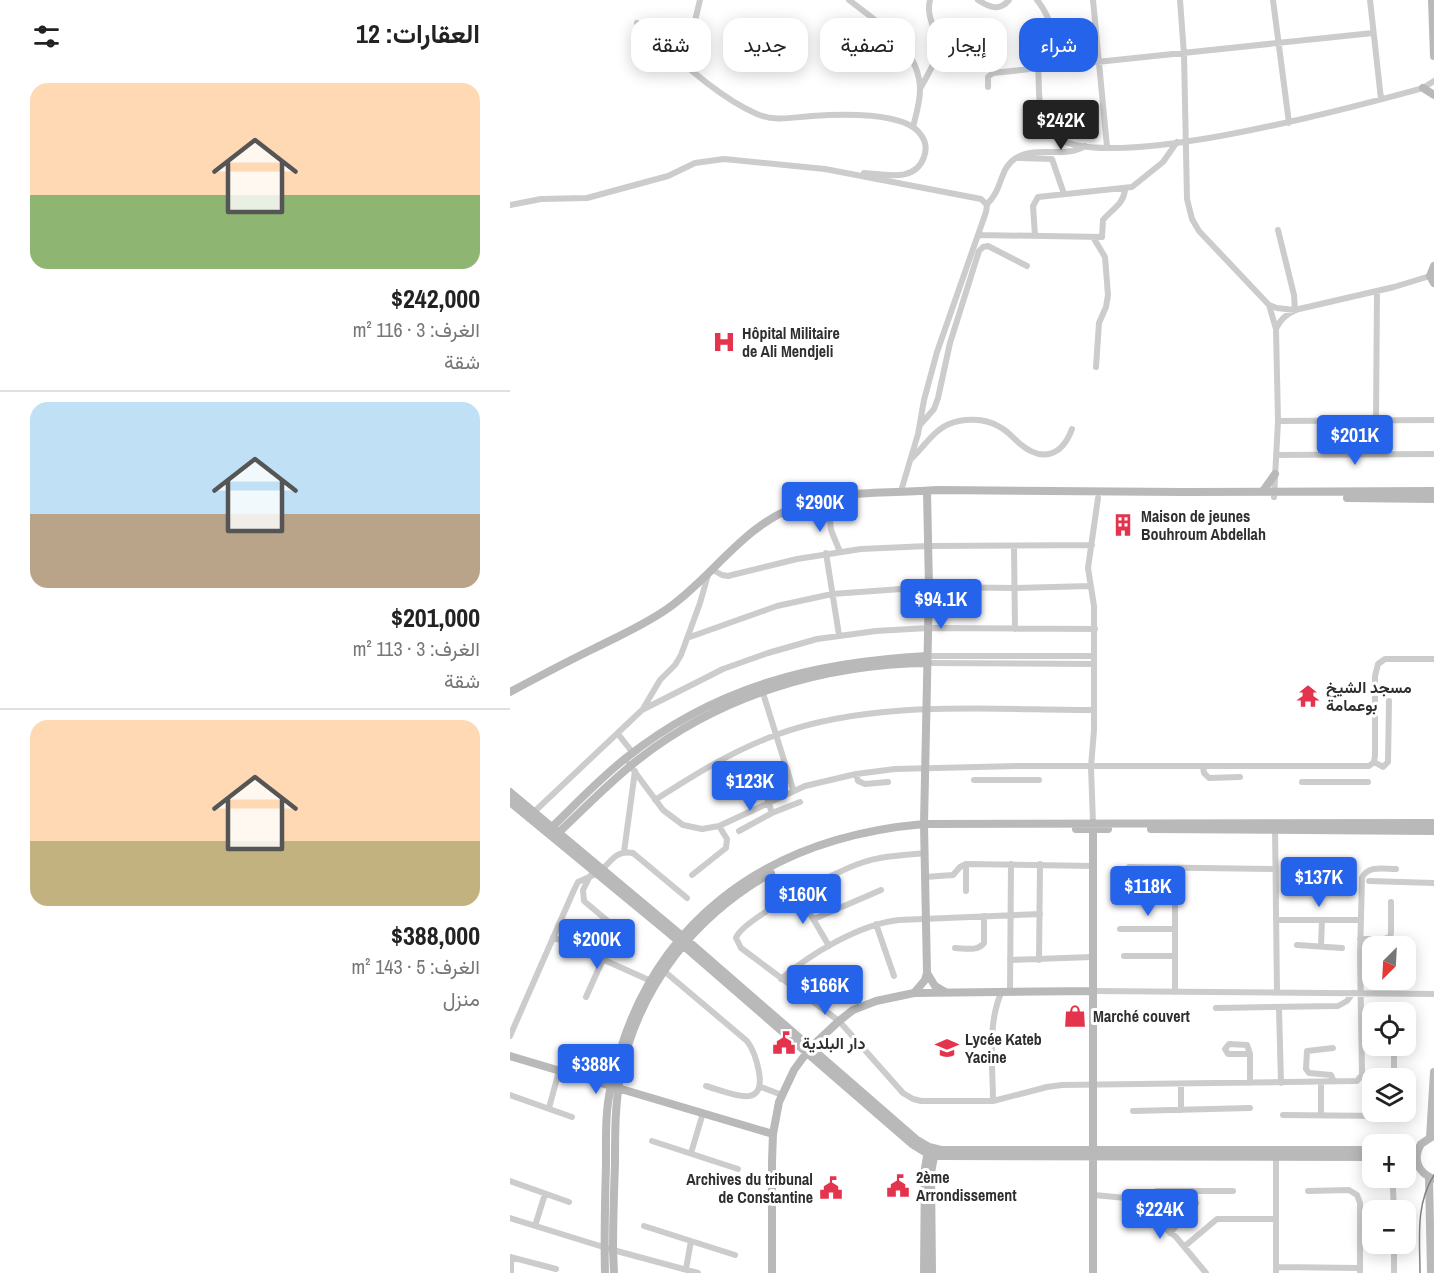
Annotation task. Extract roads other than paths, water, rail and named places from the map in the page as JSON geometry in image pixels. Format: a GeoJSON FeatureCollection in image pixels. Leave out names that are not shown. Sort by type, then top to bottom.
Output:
{"type":"FeatureCollection","features":[{"type":"Feature","properties":{"kind":"main road"},"geometry":{"type":"LineString","coordinates":[[1432,0],[1434,56]]}},
{"type":"Feature","properties":{"kind":"main road"},"geometry":{"type":"LineString","coordinates":[[1423,88],[1434,95]]}},
{"type":"Feature","properties":{"kind":"main road"},"geometry":{"type":"LineString","coordinates":[[1432,279],[1434,266]]}},
{"type":"Feature","properties":{"kind":"main road"},"geometry":{"type":"LineString","coordinates":[[1263,491],[1275,474]]}},
{"type":"Feature","properties":{"kind":"main road"},"geometry":{"type":"LineString","coordinates":[[927,492],[937,490],[1263,491],[1274,494],[1434,499]]}},
{"type":"Feature","properties":{"kind":"main road"},"geometry":{"type":"LineString","coordinates":[[510,692],[644,623],[678,601],[758,528],[790,509],[822,499],[848,494],[902,491],[938,495],[1098,498],[1434,491]]}},
{"type":"Feature","properties":{"kind":"main road"},"geometry":{"type":"LineString","coordinates":[[914,993],[925,980],[927,973],[924,827],[929,587],[927,492]]}},
{"type":"Feature","properties":{"kind":"main road"},"geometry":{"type":"LineString","coordinates":[[553,833],[631,762],[706,716],[761,688],[850,669],[928,659]]}},
{"type":"Feature","properties":{"kind":"main road"},"geometry":{"type":"LineString","coordinates":[[510,792],[534,812],[596,873],[683,941],[917,1147],[928,1168],[932,1273]]}},
{"type":"Feature","properties":{"kind":"main road"},"geometry":{"type":"LineString","coordinates":[[510,802],[553,833]]}},
{"type":"Feature","properties":{"kind":"main road"},"geometry":{"type":"LineString","coordinates":[[1275,827],[1434,824]]}},
{"type":"Feature","properties":{"kind":"main road"},"geometry":{"type":"LineString","coordinates":[[1093,826],[1093,1273]]}},
{"type":"Feature","properties":{"kind":"main road"},"geometry":{"type":"LineString","coordinates":[[605,1273],[608,1248],[606,1137],[630,1025],[651,981],[683,941],[711,914],[732,898],[798,858],[846,841],[924,827],[1275,827],[1434,831]]}},
{"type":"Feature","properties":{"kind":"main road"},"geometry":{"type":"LineString","coordinates":[[615,1087],[633,1034],[647,1002],[683,941]]}},
{"type":"Feature","properties":{"kind":"main road"},"geometry":{"type":"LineString","coordinates":[[927,973],[935,986],[946,992]]}},
{"type":"Feature","properties":{"kind":"main road"},"geometry":{"type":"LineString","coordinates":[[772,1273],[773,1134],[782,1095],[794,1070],[808,1051],[839,1021],[853,1010],[867,1004],[914,993],[1093,991]]}},
{"type":"Feature","properties":{"kind":"main road"},"geometry":{"type":"LineString","coordinates":[[808,1051],[933,1152],[934,1162],[928,1168]]}},
{"type":"Feature","properties":{"kind":"main road"},"geometry":{"type":"LineString","coordinates":[[510,1056],[773,1134]]}},
{"type":"Feature","properties":{"kind":"main road"},"geometry":{"type":"LineString","coordinates":[[1431,1273],[1431,1178],[1422,1172],[1418,1165],[1418,1149],[1432,1136],[1434,1072]]}},
{"type":"Feature","properties":{"kind":"main road"},"geometry":{"type":"LineString","coordinates":[[917,1147],[933,1152],[1362,1157]]}},
{"type":"Feature","properties":{"kind":"main road"},"geometry":{"type":"LineString","coordinates":[[1276,1154],[1362,1150]]}},
{"type":"Feature","properties":{"kind":"main road"},"geometry":{"type":"LineString","coordinates":[[924,1273],[928,1168],[933,1152]]}},
{"type":"Feature","properties":{"kind":"main road"},"geometry":{"type":"LineString","coordinates":[[608,1248],[614,1273]]}},
{"type":"Feature","properties":{"kind":"street"},"geometry":{"type":"LineString","coordinates":[[696,18],[700,0]]}},
{"type":"Feature","properties":{"kind":"street"},"geometry":{"type":"LineString","coordinates":[[849,0],[890,33],[908,52],[919,75],[921,87],[913,127]]}},
{"type":"Feature","properties":{"kind":"street"},"geometry":{"type":"LineString","coordinates":[[921,87],[937,53],[937,42],[929,14],[930,0]]}},
{"type":"Feature","properties":{"kind":"street"},"geometry":{"type":"LineString","coordinates":[[978,0],[997,8],[1002,7],[1009,0]]}},
{"type":"Feature","properties":{"kind":"street"},"geometry":{"type":"LineString","coordinates":[[1037,0],[1048,18]]}},
{"type":"Feature","properties":{"kind":"street"},"geometry":{"type":"LineString","coordinates":[[1093,0],[1107,147]]}},
{"type":"Feature","properties":{"kind":"street"},"geometry":{"type":"LineString","coordinates":[[1180,0],[1184,54],[1187,199],[1192,219],[1203,236],[1269,305],[1295,310]]}},
{"type":"Feature","properties":{"kind":"street"},"geometry":{"type":"LineString","coordinates":[[1274,0],[1289,123]]}},
{"type":"Feature","properties":{"kind":"street"},"geometry":{"type":"LineString","coordinates":[[1370,0],[1382,99]]}},
{"type":"Feature","properties":{"kind":"street"},"geometry":{"type":"LineString","coordinates":[[1099,62],[1373,33]]}},
{"type":"Feature","properties":{"kind":"street"},"geometry":{"type":"LineString","coordinates":[[988,87],[988,77],[991,74],[1019,71]]}},
{"type":"Feature","properties":{"kind":"street"},"geometry":{"type":"LineString","coordinates":[[695,72],[726,97],[764,117],[840,114],[882,118],[900,121],[913,127],[921,134],[925,143],[926,152],[922,163],[916,170],[906,175],[845,172]]}},
{"type":"Feature","properties":{"kind":"street"},"geometry":{"type":"LineString","coordinates":[[1038,72],[1041,115],[1047,129],[1054,137],[1064,142],[1085,146],[1107,147],[1151,146],[1289,123],[1423,88],[1434,81]]}},
{"type":"Feature","properties":{"kind":"street"},"geometry":{"type":"LineString","coordinates":[[1035,236],[1035,201],[1040,196],[1125,189],[1137,184],[1163,162],[1177,142]]}},
{"type":"Feature","properties":{"kind":"street"},"geometry":{"type":"LineString","coordinates":[[902,491],[937,352],[979,235],[987,204],[995,195],[1010,163],[1017,157],[1027,153],[1045,151],[1069,152],[1085,146]]}},
{"type":"Feature","properties":{"kind":"street"},"geometry":{"type":"LineString","coordinates":[[1017,157],[1052,159],[1064,194]]}},
{"type":"Feature","properties":{"kind":"street"},"geometry":{"type":"LineString","coordinates":[[510,205],[541,199],[587,198],[661,178],[695,163],[715,159],[804,166],[845,172],[978,198],[987,204]]}},
{"type":"Feature","properties":{"kind":"street"},"geometry":{"type":"LineString","coordinates":[[979,235],[1103,236],[1101,228],[1103,220],[1121,203],[1125,189]]}},
{"type":"Feature","properties":{"kind":"street"},"geometry":{"type":"LineString","coordinates":[[1278,230],[1294,295],[1295,310]]}},
{"type":"Feature","properties":{"kind":"street"},"geometry":{"type":"LineString","coordinates":[[1093,237],[1105,257],[1108,295],[1098,329],[1096,367]]}},
{"type":"Feature","properties":{"kind":"street"},"geometry":{"type":"LineString","coordinates":[[920,426],[934,409],[938,398],[950,343],[979,251],[988,246],[1027,266]]}},
{"type":"Feature","properties":{"kind":"street"},"geometry":{"type":"LineString","coordinates":[[1276,329],[1284,316],[1295,310],[1432,279]]}},
{"type":"Feature","properties":{"kind":"street"},"geometry":{"type":"LineString","coordinates":[[1376,421],[1377,291]]}},
{"type":"Feature","properties":{"kind":"street"},"geometry":{"type":"LineString","coordinates":[[1269,305],[1276,329],[1278,421],[1274,494]]}},
{"type":"Feature","properties":{"kind":"street"},"geometry":{"type":"LineString","coordinates":[[911,459],[942,428],[950,424],[975,420],[996,424],[1027,449],[1042,454],[1050,454],[1061,449],[1072,429]]}},
{"type":"Feature","properties":{"kind":"street"},"geometry":{"type":"LineString","coordinates":[[1278,421],[1434,420]]}},
{"type":"Feature","properties":{"kind":"street"},"geometry":{"type":"LineString","coordinates":[[1276,455],[1434,454]]}},
{"type":"Feature","properties":{"kind":"street"},"geometry":{"type":"LineString","coordinates":[[1093,826],[1091,767],[1095,606],[1090,586],[1089,564],[1098,498]]}},
{"type":"Feature","properties":{"kind":"street"},"geometry":{"type":"LineString","coordinates":[[829,509],[830,525],[840,552]]}},
{"type":"Feature","properties":{"kind":"street"},"geometry":{"type":"LineString","coordinates":[[534,812],[642,710],[660,680],[677,662],[711,572],[728,576],[826,553],[840,552],[928,546],[1092,545]]}},
{"type":"Feature","properties":{"kind":"street"},"geometry":{"type":"LineString","coordinates":[[1014,546],[1015,629]]}},
{"type":"Feature","properties":{"kind":"street"},"geometry":{"type":"LineString","coordinates":[[826,553],[839,635]]}},
{"type":"Feature","properties":{"kind":"street"},"geometry":{"type":"LineString","coordinates":[[687,638],[777,606],[832,594],[929,587],[1090,586]]}},
{"type":"Feature","properties":{"kind":"street"},"geometry":{"type":"LineString","coordinates":[[642,710],[723,669],[779,650],[839,635],[928,628],[1095,629]]}},
{"type":"Feature","properties":{"kind":"street"},"geometry":{"type":"LineString","coordinates":[[928,659],[1094,656]]}},
{"type":"Feature","properties":{"kind":"street"},"geometry":{"type":"LineString","coordinates":[[928,659],[1094,664]]}},
{"type":"Feature","properties":{"kind":"street"},"geometry":{"type":"LineString","coordinates":[[1374,762],[1377,664],[1384,659],[1434,659]]}},
{"type":"Feature","properties":{"kind":"street"},"geometry":{"type":"LineString","coordinates":[[761,688],[794,789]]}},
{"type":"Feature","properties":{"kind":"street"},"geometry":{"type":"LineString","coordinates":[[1374,762],[1383,767],[1388,762],[1389,701]]}},
{"type":"Feature","properties":{"kind":"street"},"geometry":{"type":"LineString","coordinates":[[655,800],[697,772],[735,752],[777,734],[848,717],[926,710],[1094,710]]}},
{"type":"Feature","properties":{"kind":"street"},"geometry":{"type":"LineString","coordinates":[[618,734],[631,762],[663,810],[683,825],[702,829],[719,826],[794,789],[825,780],[895,769],[1004,766],[1130,769],[1333,767],[1365,766],[1374,762]]}},
{"type":"Feature","properties":{"kind":"street"},"geometry":{"type":"LineString","coordinates":[[624,852],[631,762]]}},
{"type":"Feature","properties":{"kind":"street"},"geometry":{"type":"LineString","coordinates":[[1004,766],[1005,780]]}},
{"type":"Feature","properties":{"kind":"street"},"geometry":{"type":"LineString","coordinates":[[1203,767],[1205,775],[1209,778],[1240,777]]}},
{"type":"Feature","properties":{"kind":"street"},"geometry":{"type":"LineString","coordinates":[[1333,767],[1333,782]]}},
{"type":"Feature","properties":{"kind":"street"},"geometry":{"type":"LineString","coordinates":[[856,774],[858,781],[863,784],[888,782]]}},
{"type":"Feature","properties":{"kind":"street"},"geometry":{"type":"LineString","coordinates":[[974,780],[1039,780]]}},
{"type":"Feature","properties":{"kind":"street"},"geometry":{"type":"LineString","coordinates":[[1302,782],[1368,782]]}},
{"type":"Feature","properties":{"kind":"street"},"geometry":{"type":"LineString","coordinates":[[768,801],[772,813]]}},
{"type":"Feature","properties":{"kind":"street"},"geometry":{"type":"LineString","coordinates":[[740,831],[772,813],[800,802]]}},
{"type":"Feature","properties":{"kind":"street"},"geometry":{"type":"LineString","coordinates":[[692,875],[726,848],[727,839],[719,826]]}},
{"type":"Feature","properties":{"kind":"street"},"geometry":{"type":"LineString","coordinates":[[1275,827],[1277,993]]}},
{"type":"Feature","properties":{"kind":"street"},"geometry":{"type":"LineString","coordinates":[[622,933],[584,901],[583,890],[596,873],[616,855],[624,852],[636,855],[687,898]]}},
{"type":"Feature","properties":{"kind":"street"},"geometry":{"type":"LineString","coordinates":[[925,853],[862,863],[798,893],[742,928],[736,938],[741,948],[839,1021],[903,1093],[921,1101],[993,1101],[1047,1087],[1094,1084],[1355,1082],[1361,1078],[1360,920],[1363,875],[1370,869],[1396,869]]}},
{"type":"Feature","properties":{"kind":"street"},"geometry":{"type":"LineString","coordinates":[[925,877],[953,875],[966,864],[1094,866]]}},
{"type":"Feature","properties":{"kind":"street"},"geometry":{"type":"LineString","coordinates":[[966,864],[966,891]]}},
{"type":"Feature","properties":{"kind":"street"},"geometry":{"type":"LineString","coordinates":[[993,1101],[994,1012],[1006,992],[1010,960],[1011,864]]}},
{"type":"Feature","properties":{"kind":"street"},"geometry":{"type":"LineString","coordinates":[[1039,960],[1040,864]]}},
{"type":"Feature","properties":{"kind":"street"},"geometry":{"type":"LineString","coordinates":[[1129,867],[1275,868]]}},
{"type":"Feature","properties":{"kind":"street"},"geometry":{"type":"LineString","coordinates":[[1175,868],[1175,992]]}},
{"type":"Feature","properties":{"kind":"street"},"geometry":{"type":"LineString","coordinates":[[510,1036],[578,882],[596,873]]}},
{"type":"Feature","properties":{"kind":"street"},"geometry":{"type":"LineString","coordinates":[[1369,881],[1434,883]]}},
{"type":"Feature","properties":{"kind":"street"},"geometry":{"type":"LineString","coordinates":[[814,919],[881,890]]}},
{"type":"Feature","properties":{"kind":"street"},"geometry":{"type":"LineString","coordinates":[[798,893],[829,945]]}},
{"type":"Feature","properties":{"kind":"street"},"geometry":{"type":"LineString","coordinates":[[1360,939],[1389,937],[1391,902]]}},
{"type":"Feature","properties":{"kind":"street"},"geometry":{"type":"LineString","coordinates":[[781,979],[829,945],[876,924],[899,920],[1040,914]]}},
{"type":"Feature","properties":{"kind":"street"},"geometry":{"type":"LineString","coordinates":[[955,948],[978,949],[982,946],[984,916]]}},
{"type":"Feature","properties":{"kind":"street"},"geometry":{"type":"LineString","coordinates":[[1277,920],[1360,920]]}},
{"type":"Feature","properties":{"kind":"street"},"geometry":{"type":"LineString","coordinates":[[1321,946],[1322,920]]}},
{"type":"Feature","properties":{"kind":"street"},"geometry":{"type":"LineString","coordinates":[[876,924],[894,976]]}},
{"type":"Feature","properties":{"kind":"street"},"geometry":{"type":"LineString","coordinates":[[1120,929],[1175,929]]}},
{"type":"Feature","properties":{"kind":"street"},"geometry":{"type":"LineString","coordinates":[[553,937],[651,981]]}},
{"type":"Feature","properties":{"kind":"street"},"geometry":{"type":"LineString","coordinates":[[1297,945],[1342,948]]}},
{"type":"Feature","properties":{"kind":"street"},"geometry":{"type":"LineString","coordinates":[[1124,956],[1175,956]]}},
{"type":"Feature","properties":{"kind":"street"},"geometry":{"type":"LineString","coordinates":[[1010,960],[1092,957]]}},
{"type":"Feature","properties":{"kind":"street"},"geometry":{"type":"LineString","coordinates":[[586,997],[603,959]]}},
{"type":"Feature","properties":{"kind":"street"},"geometry":{"type":"LineString","coordinates":[[664,971],[750,1044],[758,1064],[761,1087],[758,1092],[750,1096],[706,1086]]}},
{"type":"Feature","properties":{"kind":"street"},"geometry":{"type":"LineString","coordinates":[[1093,991],[1434,994]]}},
{"type":"Feature","properties":{"kind":"street"},"geometry":{"type":"LineString","coordinates":[[1216,1008],[1338,1006],[1347,1001],[1353,993]]}},
{"type":"Feature","properties":{"kind":"street"},"geometry":{"type":"LineString","coordinates":[[1279,1008],[1281,1083]]}},
{"type":"Feature","properties":{"kind":"street"},"geometry":{"type":"LineString","coordinates":[[1333,1048],[1308,1050],[1306,1069],[1311,1074],[1331,1075],[1334,1082]]}},
{"type":"Feature","properties":{"kind":"street"},"geometry":{"type":"LineString","coordinates":[[1250,1054],[1250,1083]]}},
{"type":"Feature","properties":{"kind":"street"},"geometry":{"type":"LineString","coordinates":[[578,1076],[587,1060],[594,1059]]}},
{"type":"Feature","properties":{"kind":"street"},"geometry":{"type":"LineString","coordinates":[[549,1108],[559,1071]]}},
{"type":"Feature","properties":{"kind":"street"},"geometry":{"type":"LineString","coordinates":[[1321,1082],[1321,1115]]}},
{"type":"Feature","properties":{"kind":"street"},"geometry":{"type":"LineString","coordinates":[[1181,1084],[1181,1110]]}},
{"type":"Feature","properties":{"kind":"street"},"geometry":{"type":"LineString","coordinates":[[761,1087],[782,1095]]}},
{"type":"Feature","properties":{"kind":"street"},"geometry":{"type":"LineString","coordinates":[[510,1095],[572,1117]]}},
{"type":"Feature","properties":{"kind":"street"},"geometry":{"type":"LineString","coordinates":[[1133,1111],[1250,1108]]}},
{"type":"Feature","properties":{"kind":"street"},"geometry":{"type":"LineString","coordinates":[[691,1153],[703,1113]]}},
{"type":"Feature","properties":{"kind":"street"},"geometry":{"type":"LineString","coordinates":[[1283,1115],[1362,1116]]}},
{"type":"Feature","properties":{"kind":"street"},"geometry":{"type":"LineString","coordinates":[[652,1141],[738,1169]]}},
{"type":"Feature","properties":{"kind":"street"},"geometry":{"type":"LineString","coordinates":[[1276,1154],[1276,1270],[1360,1270],[1360,1203],[1357,1195],[1349,1190],[1308,1191]]}},
{"type":"Feature","properties":{"kind":"street"},"geometry":{"type":"LineString","coordinates":[[510,1181],[568,1202]]}},
{"type":"Feature","properties":{"kind":"street"},"geometry":{"type":"LineString","coordinates":[[1393,1189],[1394,1200]]}},
{"type":"Feature","properties":{"kind":"street"},"geometry":{"type":"LineString","coordinates":[[1094,1195],[1126,1198],[1158,1191],[1233,1191]]}},
{"type":"Feature","properties":{"kind":"street"},"geometry":{"type":"LineString","coordinates":[[535,1226],[545,1194]]}},
{"type":"Feature","properties":{"kind":"street"},"geometry":{"type":"LineString","coordinates":[[1126,1198],[1185,1246],[1206,1273]]}},
{"type":"Feature","properties":{"kind":"street"},"geometry":{"type":"LineString","coordinates":[[1170,1233],[1196,1203]]}},
{"type":"Feature","properties":{"kind":"street"},"geometry":{"type":"LineString","coordinates":[[510,1218],[698,1273]]}},
{"type":"Feature","properties":{"kind":"street"},"geometry":{"type":"LineString","coordinates":[[1185,1246],[1217,1219],[1276,1219]]}},
{"type":"Feature","properties":{"kind":"street"},"geometry":{"type":"LineString","coordinates":[[644,1226],[735,1255]]}},
{"type":"Feature","properties":{"kind":"street"},"geometry":{"type":"LineString","coordinates":[[686,1269],[691,1241]]}},
{"type":"Feature","properties":{"kind":"street"},"geometry":{"type":"LineString","coordinates":[[1394,1254],[1394,1273]]}},
{"type":"Feature","properties":{"kind":"street"},"geometry":{"type":"LineString","coordinates":[[511,1273],[510,1257],[556,1269]]}},
{"type":"Feature","properties":{"kind":"tram line"},"geometry":{"type":"LineString","coordinates":[[1420,1273],[1421,1210],[1434,1175]]}},
{"type":"Feature","properties":{"kind":"place","name":"Hôpital Militaire de Ali Mendjeli"},"geometry":{"type":"Point","coordinates":[724,342]}},
{"type":"Feature","properties":{"kind":"place","name":"Maison de jeunes Bouhroum Abdellah"},"geometry":{"type":"Point","coordinates":[1123,525]}},
{"type":"Feature","properties":{"kind":"place","name":"مسجد الشيخ بوعمامة"},"geometry":{"type":"Point","coordinates":[1308,696]}},
{"type":"Feature","properties":{"kind":"place","name":"Marché couvert"},"geometry":{"type":"Point","coordinates":[1075,1016]}},
{"type":"Feature","properties":{"kind":"place","name":"دار البلدية"},"geometry":{"type":"Point","coordinates":[784,1043]}},
{"type":"Feature","properties":{"kind":"place","name":"Lycée Kateb Yacine"},"geometry":{"type":"Point","coordinates":[947,1048]}},
{"type":"Feature","properties":{"kind":"place","name":"2ème Arrondissement"},"geometry":{"type":"Point","coordinates":[898,1186]}},
{"type":"Feature","properties":{"kind":"place","name":"Archives du tribunal de Constantine"},"geometry":{"type":"Point","coordinates":[831,1188]}}]}
